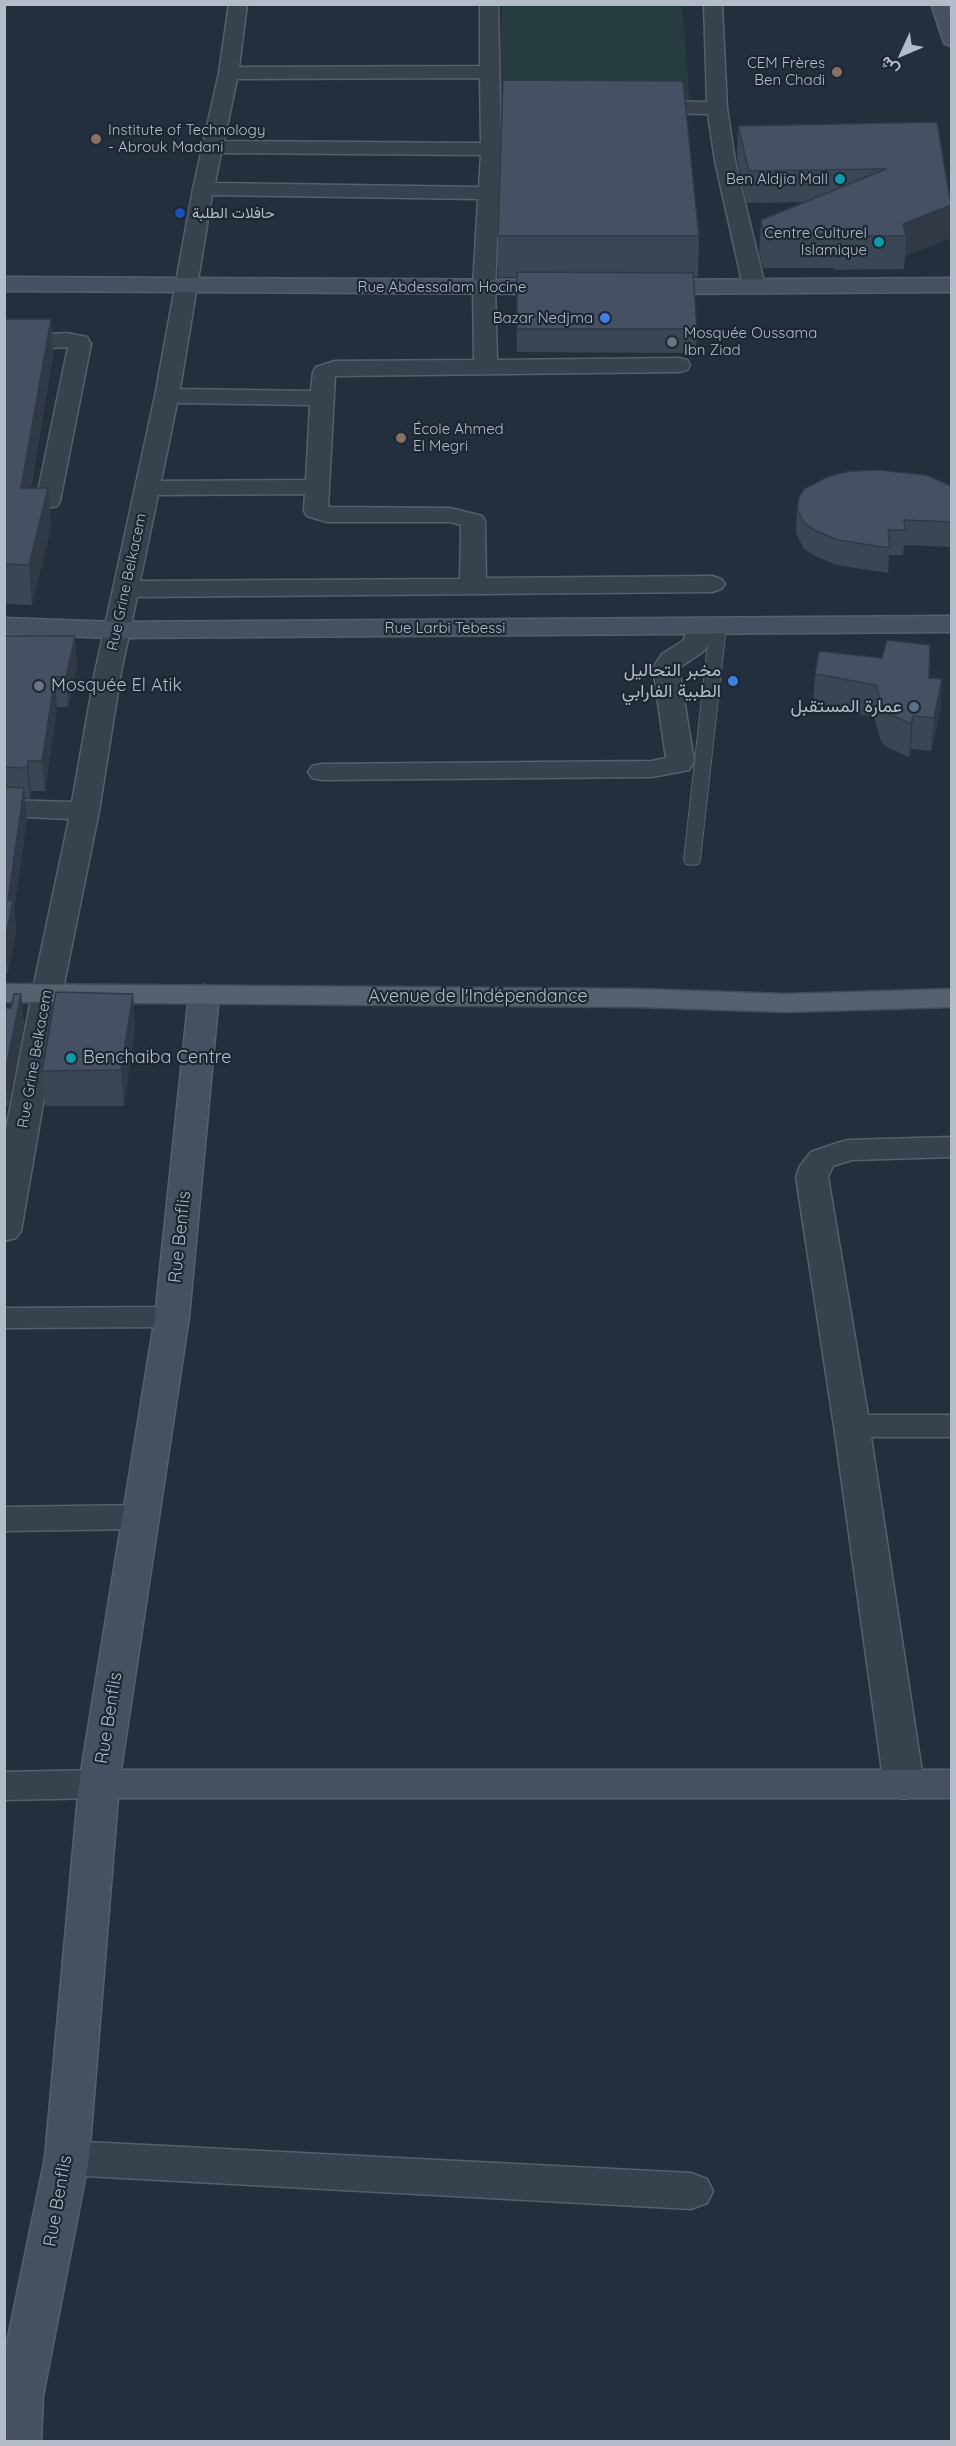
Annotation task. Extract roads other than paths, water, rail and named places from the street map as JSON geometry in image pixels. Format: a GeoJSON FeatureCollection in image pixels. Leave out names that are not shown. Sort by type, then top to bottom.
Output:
{"type":"FeatureCollection","features":[{"type":"Feature","properties":{"kind":"main road","name":"Avenue de l'Indépendance"},"geometry":{"type":"LineString","coordinates":[[4,993],[638,998],[786,1003],[951,998]]}},
{"type":"Feature","properties":{"kind":"street","name":"Rue Grine Belkacem"},"geometry":{"type":"LineString","coordinates":[[4,1231],[47,994],[85,811],[117,630],[167,396],[188,287],[203,189],[229,73],[238,4]]}},
{"type":"Feature","properties":{"kind":"street"},"geometry":{"type":"LineString","coordinates":[[486,366],[484,287],[491,149],[489,4]]}},
{"type":"Feature","properties":{"kind":"street"},"geometry":{"type":"LineString","coordinates":[[713,4],[717,108],[725,161],[754,286]]}},
{"type":"Feature","properties":{"kind":"street"},"geometry":{"type":"LineString","coordinates":[[940,4],[951,39]]}},
{"type":"Feature","properties":{"kind":"street"},"geometry":{"type":"LineString","coordinates":[[229,73],[489,72]]}},
{"type":"Feature","properties":{"kind":"street"},"geometry":{"type":"LineString","coordinates":[[490,105],[514,105]]}},
{"type":"Feature","properties":{"kind":"street"},"geometry":{"type":"LineString","coordinates":[[621,107],[717,108]]}},
{"type":"Feature","properties":{"kind":"street"},"geometry":{"type":"LineString","coordinates":[[213,147],[491,149]]}},
{"type":"Feature","properties":{"kind":"street"},"geometry":{"type":"LineString","coordinates":[[203,189],[489,193]]}},
{"type":"Feature","properties":{"kind":"street","name":"Rue Abdessalam Hocine"},"geometry":{"type":"LineString","coordinates":[[4,284],[188,287],[585,287]]}},
{"type":"Feature","properties":{"kind":"street"},"geometry":{"type":"LineString","coordinates":[[629,287],[951,285]]}},
{"type":"Feature","properties":{"kind":"street"},"geometry":{"type":"LineString","coordinates":[[4,344],[68,340],[80,344],[48,501]]}},
{"type":"Feature","properties":{"kind":"street"},"geometry":{"type":"LineString","coordinates":[[473,586],[473,521],[450,515],[324,515],[315,509],[324,374],[331,368],[679,365]]}},
{"type":"Feature","properties":{"kind":"street"},"geometry":{"type":"LineString","coordinates":[[167,396],[324,398]]}},
{"type":"Feature","properties":{"kind":"street"},"geometry":{"type":"LineString","coordinates":[[147,488],[316,487]]}},
{"type":"Feature","properties":{"kind":"street"},"geometry":{"type":"LineString","coordinates":[[126,589],[712,584]]}},
{"type":"Feature","properties":{"kind":"street","name":"Rue Larbi Tebessi"},"geometry":{"type":"LineString","coordinates":[[885,624],[951,638]]}},
{"type":"Feature","properties":{"kind":"street","name":"Rue Larbi Tebessi"},"geometry":{"type":"LineString","coordinates":[[4,626],[117,630],[951,624]]}},
{"type":"Feature","properties":{"kind":"street"},"geometry":{"type":"LineString","coordinates":[[322,772],[652,769],[679,764],[666,668],[671,660],[695,645],[709,626]]}},
{"type":"Feature","properties":{"kind":"street"},"geometry":{"type":"LineString","coordinates":[[4,808],[85,811]]}},
{"type":"Feature","properties":{"kind":"street","name":"Rue Benflis"},"geometry":{"type":"LineString","coordinates":[[17,2442],[12,2396],[67,2158],[99,1784],[172,1317],[204,994]]}},
{"type":"Feature","properties":{"kind":"street"},"geometry":{"type":"LineString","coordinates":[[892,1786],[852,1426],[812,1177],[816,1166],[829,1155],[848,1150],[951,1147]]}},
{"type":"Feature","properties":{"kind":"street"},"geometry":{"type":"LineString","coordinates":[[4,1318],[172,1317]]}},
{"type":"Feature","properties":{"kind":"street"},"geometry":{"type":"LineString","coordinates":[[852,1426],[951,1426]]}},
{"type":"Feature","properties":{"kind":"street"},"geometry":{"type":"LineString","coordinates":[[4,1519],[141,1517]]}},
{"type":"Feature","properties":{"kind":"street"},"geometry":{"type":"LineString","coordinates":[[4,1786],[99,1784],[892,1786],[951,1784]]}},
{"type":"Feature","properties":{"kind":"street"},"geometry":{"type":"LineString","coordinates":[[67,2158],[690,2191]]}},
{"type":"Feature","properties":{"kind":"lane"},"geometry":{"type":"LineString","coordinates":[[692,860],[709,626]]}},
{"type":"Feature","properties":{"kind":"place","name":"CEM Frères Ben Chadi"},"geometry":{"type":"Point","coordinates":[837,72]}},
{"type":"Feature","properties":{"kind":"place","name":"Institute of Technology - Abrouk Madani"},"geometry":{"type":"Point","coordinates":[96,139]}},
{"type":"Feature","properties":{"kind":"place","name":"Ben Aldjia Mall"},"geometry":{"type":"Point","coordinates":[840,179]}},
{"type":"Feature","properties":{"kind":"place","name":"حافلات الطلبة"},"geometry":{"type":"Point","coordinates":[180,213]}},
{"type":"Feature","properties":{"kind":"place","name":"Centre Culturel Islamique"},"geometry":{"type":"Point","coordinates":[879,242]}},
{"type":"Feature","properties":{"kind":"place","name":"Bazar Nedjma"},"geometry":{"type":"Point","coordinates":[605,318]}},
{"type":"Feature","properties":{"kind":"place","name":"Mosquée Oussama Ibn Ziad"},"geometry":{"type":"Point","coordinates":[672,342]}},
{"type":"Feature","properties":{"kind":"place","name":"École Ahmed El Megri"},"geometry":{"type":"Point","coordinates":[401,438]}},
{"type":"Feature","properties":{"kind":"place","name":"مخبر التحاليل الطبية الفارابي"},"geometry":{"type":"Point","coordinates":[733,681]}},
{"type":"Feature","properties":{"kind":"place","name":"Mosquée El Atik"},"geometry":{"type":"Point","coordinates":[39,686]}},
{"type":"Feature","properties":{"kind":"place","name":"عمارة المستقبل"},"geometry":{"type":"Point","coordinates":[914,707]}},
{"type":"Feature","properties":{"kind":"place","name":"Benchaiba Centre"},"geometry":{"type":"Point","coordinates":[71,1058]}}]}
